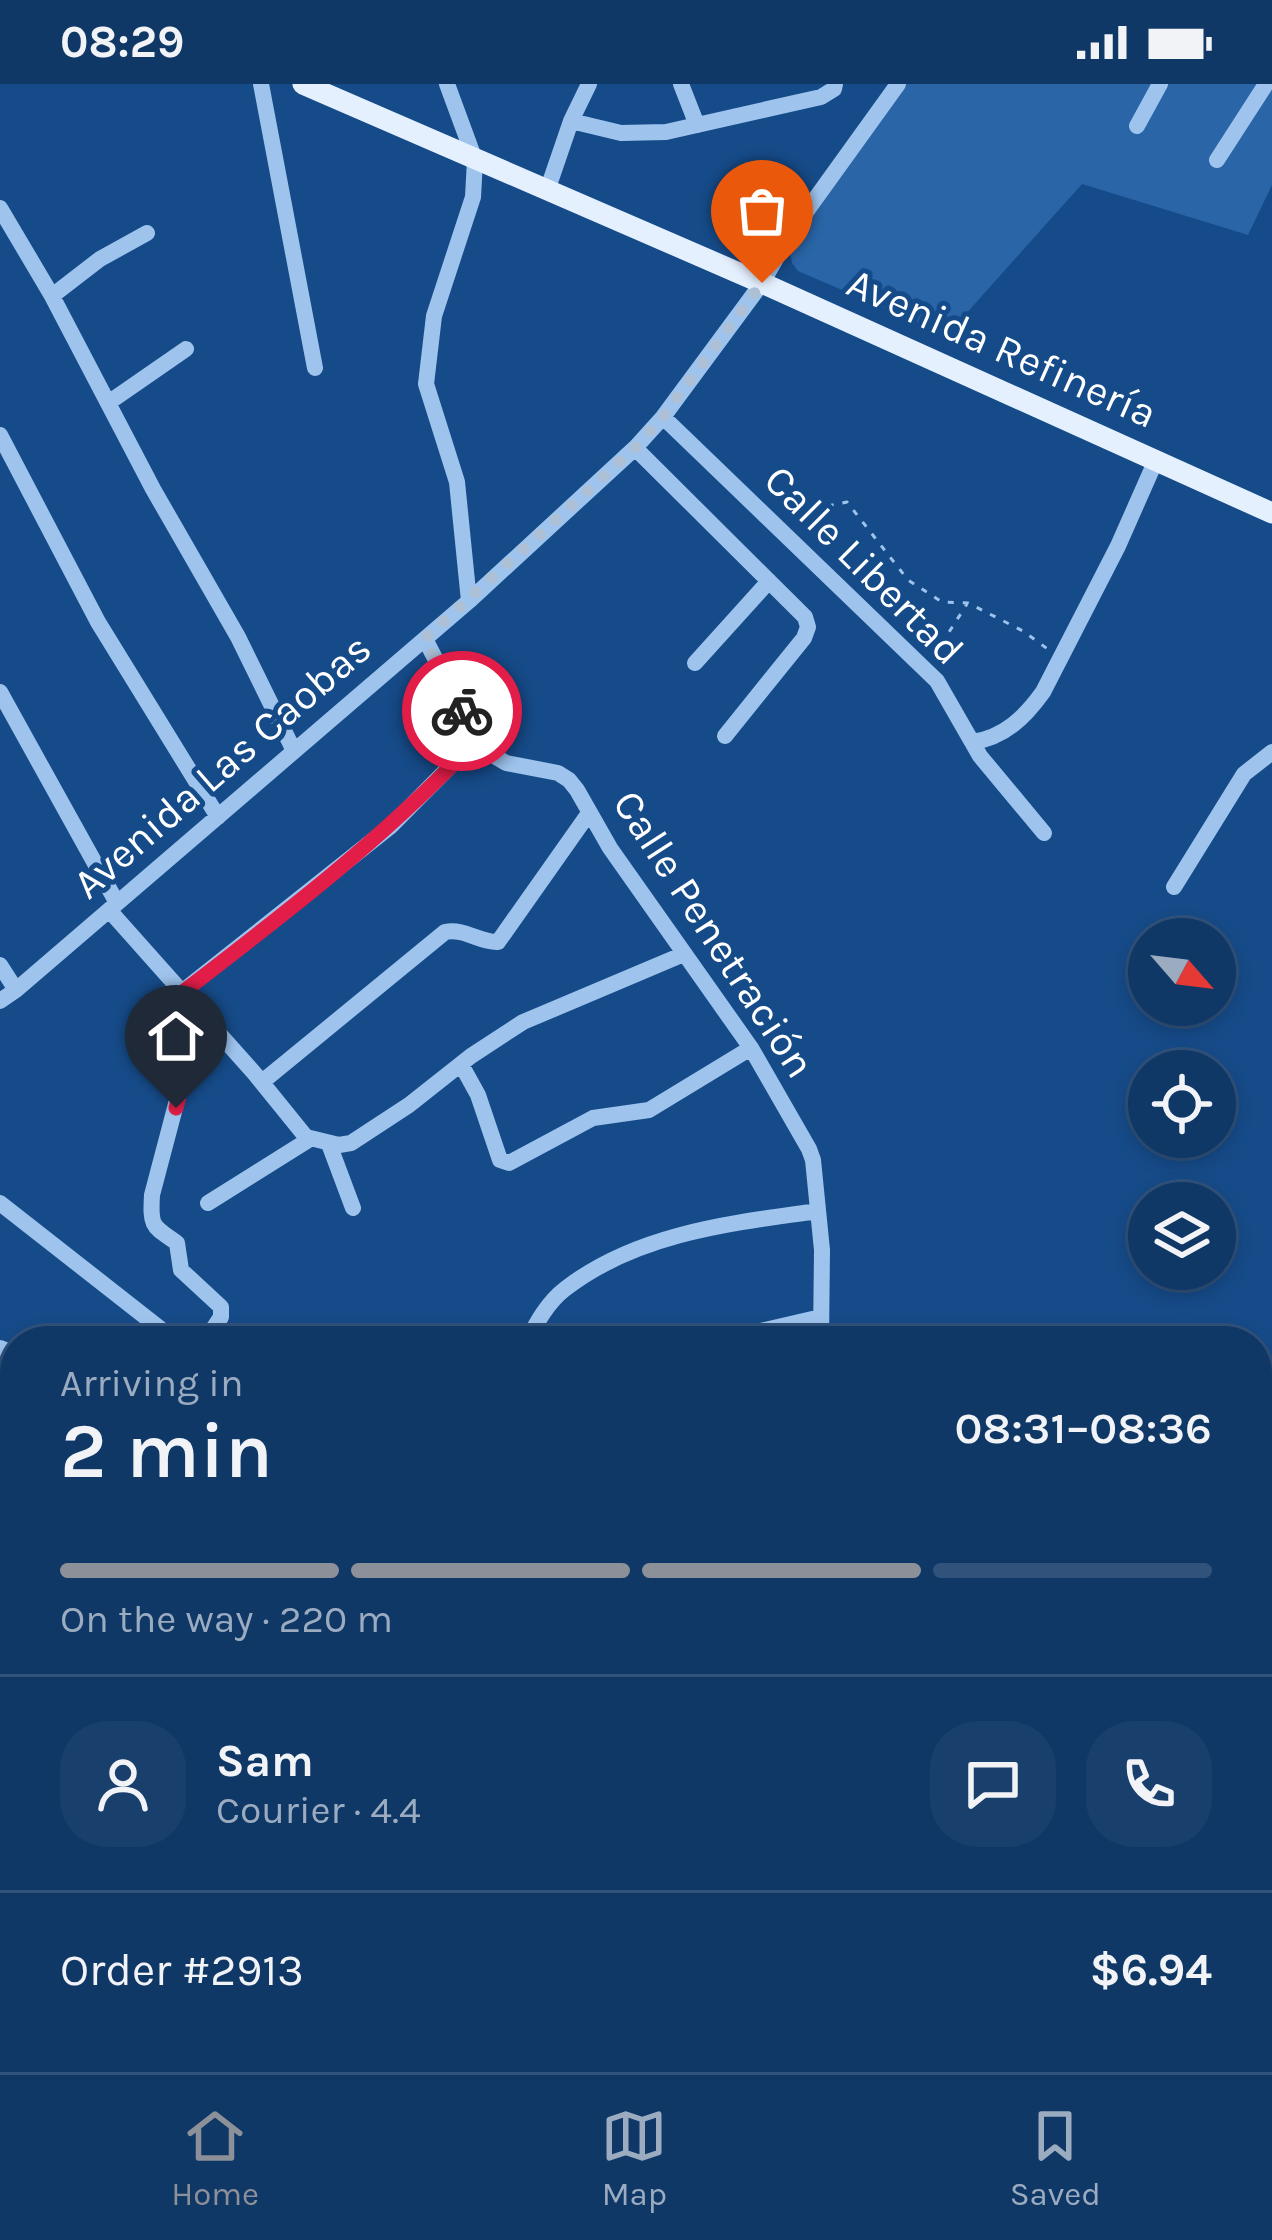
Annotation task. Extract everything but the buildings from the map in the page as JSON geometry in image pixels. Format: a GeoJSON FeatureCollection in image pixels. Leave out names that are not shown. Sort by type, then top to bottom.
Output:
{"type":"FeatureCollection","features":[{"type":"Feature","properties":{"kind":"main road","name":"Avenida Refinería"},"geometry":{"type":"LineString","coordinates":[[303,84],[1272,512]]}},
{"type":"Feature","properties":{"kind":"street"},"geometry":{"type":"LineString","coordinates":[[261,84],[314,368]]}},
{"type":"Feature","properties":{"kind":"street"},"geometry":{"type":"LineString","coordinates":[[447,84],[475,160],[473,197],[434,316],[426,384],[457,482],[469,601]]}},
{"type":"Feature","properties":{"kind":"street"},"geometry":{"type":"LineString","coordinates":[[547,191],[589,84]]}},
{"type":"Feature","properties":{"kind":"street"},"geometry":{"type":"LineString","coordinates":[[681,84],[697,125]]}},
{"type":"Feature","properties":{"kind":"street"},"geometry":{"type":"LineString","coordinates":[[572,121],[621,133],[666,132],[821,97],[835,84]]}},
{"type":"Feature","properties":{"kind":"street","name":"Avenida Las Caobas"},"geometry":{"type":"LineString","coordinates":[[8,996],[469,601],[635,448],[762,283],[790,234],[898,84]]}},
{"type":"Feature","properties":{"kind":"street"},"geometry":{"type":"LineString","coordinates":[[1137,126],[1160,84]]}},
{"type":"Feature","properties":{"kind":"street"},"geometry":{"type":"LineString","coordinates":[[1217,160],[1267,84]]}},
{"type":"Feature","properties":{"kind":"street"},"geometry":{"type":"LineString","coordinates":[[0,208],[238,637],[294,751]]}},
{"type":"Feature","properties":{"kind":"street"},"geometry":{"type":"LineString","coordinates":[[52,296],[100,259],[147,232]]}},
{"type":"Feature","properties":{"kind":"street"},"geometry":{"type":"LineString","coordinates":[[108,403],[186,349]]}},
{"type":"Feature","properties":{"kind":"street","name":"Calle Libertad"},"geometry":{"type":"LineString","coordinates":[[663,417],[937,681],[980,756],[1044,833]]}},
{"type":"Feature","properties":{"kind":"street"},"geometry":{"type":"LineString","coordinates":[[0,435],[98,622],[218,817]]}},
{"type":"Feature","properties":{"kind":"street"},"geometry":{"type":"LineString","coordinates":[[635,448],[806,617],[804,638],[725,736]]}},
{"type":"Feature","properties":{"kind":"street"},"geometry":{"type":"LineString","coordinates":[[972,742],[1001,734],[1043,692],[1156,460]]}},
{"type":"Feature","properties":{"kind":"street"},"geometry":{"type":"LineString","coordinates":[[695,663],[769,581]]}},
{"type":"Feature","properties":{"kind":"street"},"geometry":{"type":"LineString","coordinates":[[183,992],[391,826],[477,739],[424,639]]}},
{"type":"Feature","properties":{"kind":"street"},"geometry":{"type":"LineString","coordinates":[[0,692],[7,717],[113,906],[310,1139],[351,1143],[524,1022],[684,954]]}},
{"type":"Feature","properties":{"kind":"street","name":"Calle Penetración"},"geometry":{"type":"LineString","coordinates":[[477,739],[506,763],[564,776],[578,790],[610,848],[751,1048],[811,1154],[822,1250],[821,1326]]}},
{"type":"Feature","properties":{"kind":"street"},"geometry":{"type":"LineString","coordinates":[[1174,887],[1244,774],[1272,752]]}},
{"type":"Feature","properties":{"kind":"street"},"geometry":{"type":"LineString","coordinates":[[262,1082],[445,932],[498,941],[589,813]]}},
{"type":"Feature","properties":{"kind":"street"},"geometry":{"type":"LineString","coordinates":[[0,965],[8,996]]}},
{"type":"Feature","properties":{"kind":"street"},"geometry":{"type":"LineString","coordinates":[[200,1013],[152,1195],[151,1220],[154,1228],[177,1243],[181,1270],[221,1306],[215,1326]]}},
{"type":"Feature","properties":{"kind":"street"},"geometry":{"type":"LineString","coordinates":[[462,1066],[478,1095],[500,1160],[509,1163],[592,1118],[649,1110],[751,1048]]}},
{"type":"Feature","properties":{"kind":"street"},"geometry":{"type":"LineString","coordinates":[[208,1203],[310,1139]]}},
{"type":"Feature","properties":{"kind":"street"},"geometry":{"type":"LineString","coordinates":[[329,1144],[353,1208]]}},
{"type":"Feature","properties":{"kind":"street"},"geometry":{"type":"LineString","coordinates":[[0,1203],[157,1326]]}},
{"type":"Feature","properties":{"kind":"street"},"geometry":{"type":"LineString","coordinates":[[535,1326],[564,1290],[639,1249],[726,1223],[818,1211]]}},
{"type":"Feature","properties":{"kind":"street"},"geometry":{"type":"LineString","coordinates":[[782,1326],[821,1317]]}},
{"type":"Feature","properties":{"kind":"path"},"geometry":{"type":"LineString","coordinates":[[814,509],[847,502],[908,580],[942,602],[968,603],[1023,631],[1048,650],[1062,653]]}},
{"type":"Feature","properties":{"kind":"path"},"geometry":{"type":"LineString","coordinates":[[925,670],[968,603]]}},
{"type":"Feature","properties":{"kind":"shaded area"},"geometry":{"type":"Polygon","coordinates":[[[898,84],[1272,84],[1272,185],[1248,235],[1082,184],[947,335],[798,271],[792,263],[789,247],[898,84]]]}},
{"type":"Feature","properties":{"kind":"way so far"},"geometry":{"type":"LineString","coordinates":[[462,711],[424,639],[635,448],[762,283]]}},
{"type":"Feature","properties":{"kind":"route"},"geometry":{"type":"LineString","coordinates":[[176,1108],[200,1013],[183,992],[391,826],[447,772],[477,739],[462,711]]}}]}
